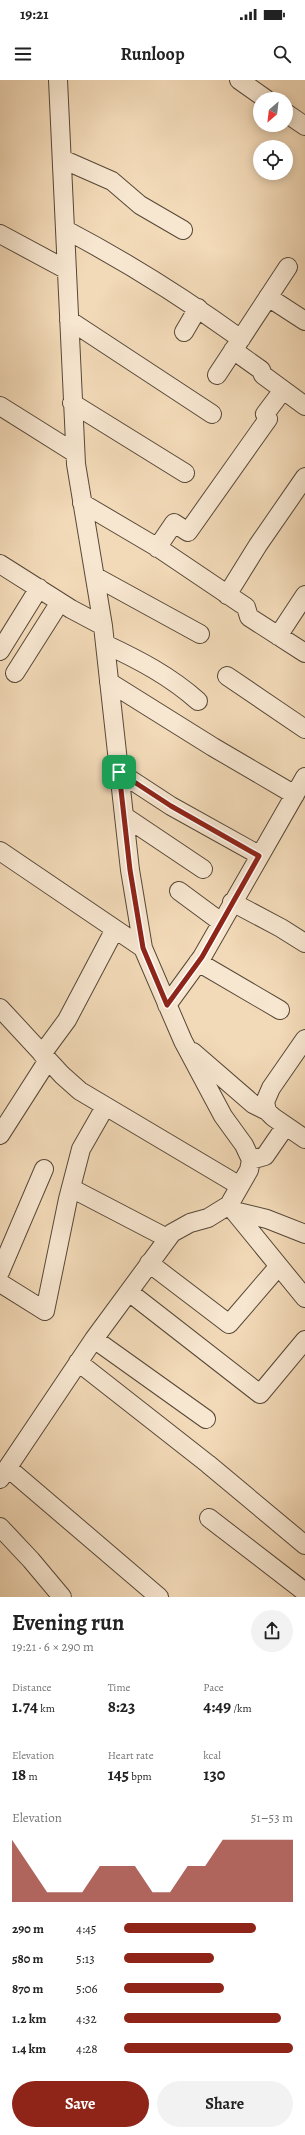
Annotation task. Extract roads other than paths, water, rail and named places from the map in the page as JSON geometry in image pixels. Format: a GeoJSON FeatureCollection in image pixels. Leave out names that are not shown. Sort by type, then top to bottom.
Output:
{"type":"FeatureCollection","features":[{"type":"Feature","properties":{"kind":"street"},"geometry":{"type":"LineString","coordinates":[[58,80],[68,270],[75,453],[103,626],[130,870],[143,948],[184,1044],[223,1116],[244,1145],[252,1160],[232,1208]]}},
{"type":"Feature","properties":{"kind":"street"},"geometry":{"type":"LineString","coordinates":[[239,80],[256,92]]}},
{"type":"Feature","properties":{"kind":"street"},"geometry":{"type":"LineString","coordinates":[[293,118],[305,126]]}},
{"type":"Feature","properties":{"kind":"street"},"geometry":{"type":"LineString","coordinates":[[62,159],[112,181],[140,204],[183,230]]}},
{"type":"Feature","properties":{"kind":"street"},"geometry":{"type":"LineString","coordinates":[[66,230],[113,255],[198,308],[237,344],[261,370],[263,375],[305,406]]}},
{"type":"Feature","properties":{"kind":"street"},"geometry":{"type":"LineString","coordinates":[[0,234],[68,270]]}},
{"type":"Feature","properties":{"kind":"street"},"geometry":{"type":"LineString","coordinates":[[217,375],[288,267]]}},
{"type":"Feature","properties":{"kind":"street"},"geometry":{"type":"LineString","coordinates":[[268,297],[305,321]]}},
{"type":"Feature","properties":{"kind":"street"},"geometry":{"type":"LineString","coordinates":[[184,332],[198,308]]}},
{"type":"Feature","properties":{"kind":"street"},"geometry":{"type":"LineString","coordinates":[[69,320],[212,414]]}},
{"type":"Feature","properties":{"kind":"street"},"geometry":{"type":"LineString","coordinates":[[157,548],[174,522],[188,532],[268,419],[265,414],[283,390]]}},
{"type":"Feature","properties":{"kind":"street"},"geometry":{"type":"LineString","coordinates":[[72,403],[185,473]]}},
{"type":"Feature","properties":{"kind":"street"},"geometry":{"type":"LineString","coordinates":[[0,407],[75,453]]}},
{"type":"Feature","properties":{"kind":"street"},"geometry":{"type":"LineString","coordinates":[[227,595],[258,545],[305,477]]}},
{"type":"Feature","properties":{"kind":"street"},"geometry":{"type":"LineString","coordinates":[[82,503],[157,548],[246,607],[249,616],[278,636],[304,651]]}},
{"type":"Feature","properties":{"kind":"street"},"geometry":{"type":"LineString","coordinates":[[0,564],[60,602],[103,626]]}},
{"type":"Feature","properties":{"kind":"street"},"geometry":{"type":"LineString","coordinates":[[96,577],[200,634]]}},
{"type":"Feature","properties":{"kind":"street"},"geometry":{"type":"LineString","coordinates":[[1,648],[39,588]]}},
{"type":"Feature","properties":{"kind":"street"},"geometry":{"type":"LineString","coordinates":[[278,636],[305,595]]}},
{"type":"Feature","properties":{"kind":"street"},"geometry":{"type":"LineString","coordinates":[[15,673],[60,602]]}},
{"type":"Feature","properties":{"kind":"street"},"geometry":{"type":"LineString","coordinates":[[105,644],[163,673],[180,684],[198,701]]}},
{"type":"Feature","properties":{"kind":"street"},"geometry":{"type":"LineString","coordinates":[[227,676],[305,729]]}},
{"type":"Feature","properties":{"kind":"street"},"geometry":{"type":"LineString","coordinates":[[109,682],[213,747],[295,795]]}},
{"type":"Feature","properties":{"kind":"street"},"geometry":{"type":"LineString","coordinates":[[119,772],[171,806],[259,856]]}},
{"type":"Feature","properties":{"kind":"street"},"geometry":{"type":"LineString","coordinates":[[167,1005],[198,962],[305,778]]}},
{"type":"Feature","properties":{"kind":"street"},"geometry":{"type":"LineString","coordinates":[[124,816],[203,868]]}},
{"type":"Feature","properties":{"kind":"street"},"geometry":{"type":"LineString","coordinates":[[0,851],[143,948]]}},
{"type":"Feature","properties":{"kind":"street"},"geometry":{"type":"LineString","coordinates":[[179,891],[221,922]]}},
{"type":"Feature","properties":{"kind":"street"},"geometry":{"type":"LineString","coordinates":[[232,902],[281,928],[305,943]]}},
{"type":"Feature","properties":{"kind":"street"},"geometry":{"type":"LineString","coordinates":[[0,1135],[67,1020],[115,929]]}},
{"type":"Feature","properties":{"kind":"street"},"geometry":{"type":"LineString","coordinates":[[198,962],[280,1010]]}},
{"type":"Feature","properties":{"kind":"street"},"geometry":{"type":"LineString","coordinates":[[0,1008],[45,1057],[80,1091],[240,1186]]}},
{"type":"Feature","properties":{"kind":"street"},"geometry":{"type":"LineString","coordinates":[[267,1111],[265,1102],[267,1096],[305,1039]]}},
{"type":"Feature","properties":{"kind":"street"},"geometry":{"type":"LineString","coordinates":[[184,1044],[253,1104],[267,1111],[285,1127],[304,1138]]}},
{"type":"Feature","properties":{"kind":"street"},"geometry":{"type":"LineString","coordinates":[[0,1283],[45,1311],[71,1188],[82,1149],[105,1106]]}},
{"type":"Feature","properties":{"kind":"street"},"geometry":{"type":"LineString","coordinates":[[252,1160],[265,1156],[285,1127]]}},
{"type":"Feature","properties":{"kind":"street"},"geometry":{"type":"LineString","coordinates":[[0,1272],[44,1169]]}},
{"type":"Feature","properties":{"kind":"street"},"geometry":{"type":"LineString","coordinates":[[71,1188],[167,1238]]}},
{"type":"Feature","properties":{"kind":"street"},"geometry":{"type":"LineString","coordinates":[[232,1208],[278,1267],[305,1298]]}},
{"type":"Feature","properties":{"kind":"street"},"geometry":{"type":"LineString","coordinates":[[159,1597],[4,1467],[149,1262],[172,1233],[190,1223],[208,1218],[232,1208],[305,1234]]}},
{"type":"Feature","properties":{"kind":"street"},"geometry":{"type":"LineString","coordinates":[[149,1262],[229,1324],[278,1267]]}},
{"type":"Feature","properties":{"kind":"street"},"geometry":{"type":"LineString","coordinates":[[129,1292],[260,1394],[305,1340]]}},
{"type":"Feature","properties":{"kind":"street"},"geometry":{"type":"LineString","coordinates":[[94,1339],[206,1419]]}},
{"type":"Feature","properties":{"kind":"street"},"geometry":{"type":"LineString","coordinates":[[78,1362],[208,1464],[305,1544]]}},
{"type":"Feature","properties":{"kind":"street"},"geometry":{"type":"LineString","coordinates":[[209,1518],[305,1592]]}},
{"type":"Feature","properties":{"kind":"street"},"geometry":{"type":"LineString","coordinates":[[0,1527],[31,1560],[62,1597]]}}]}
